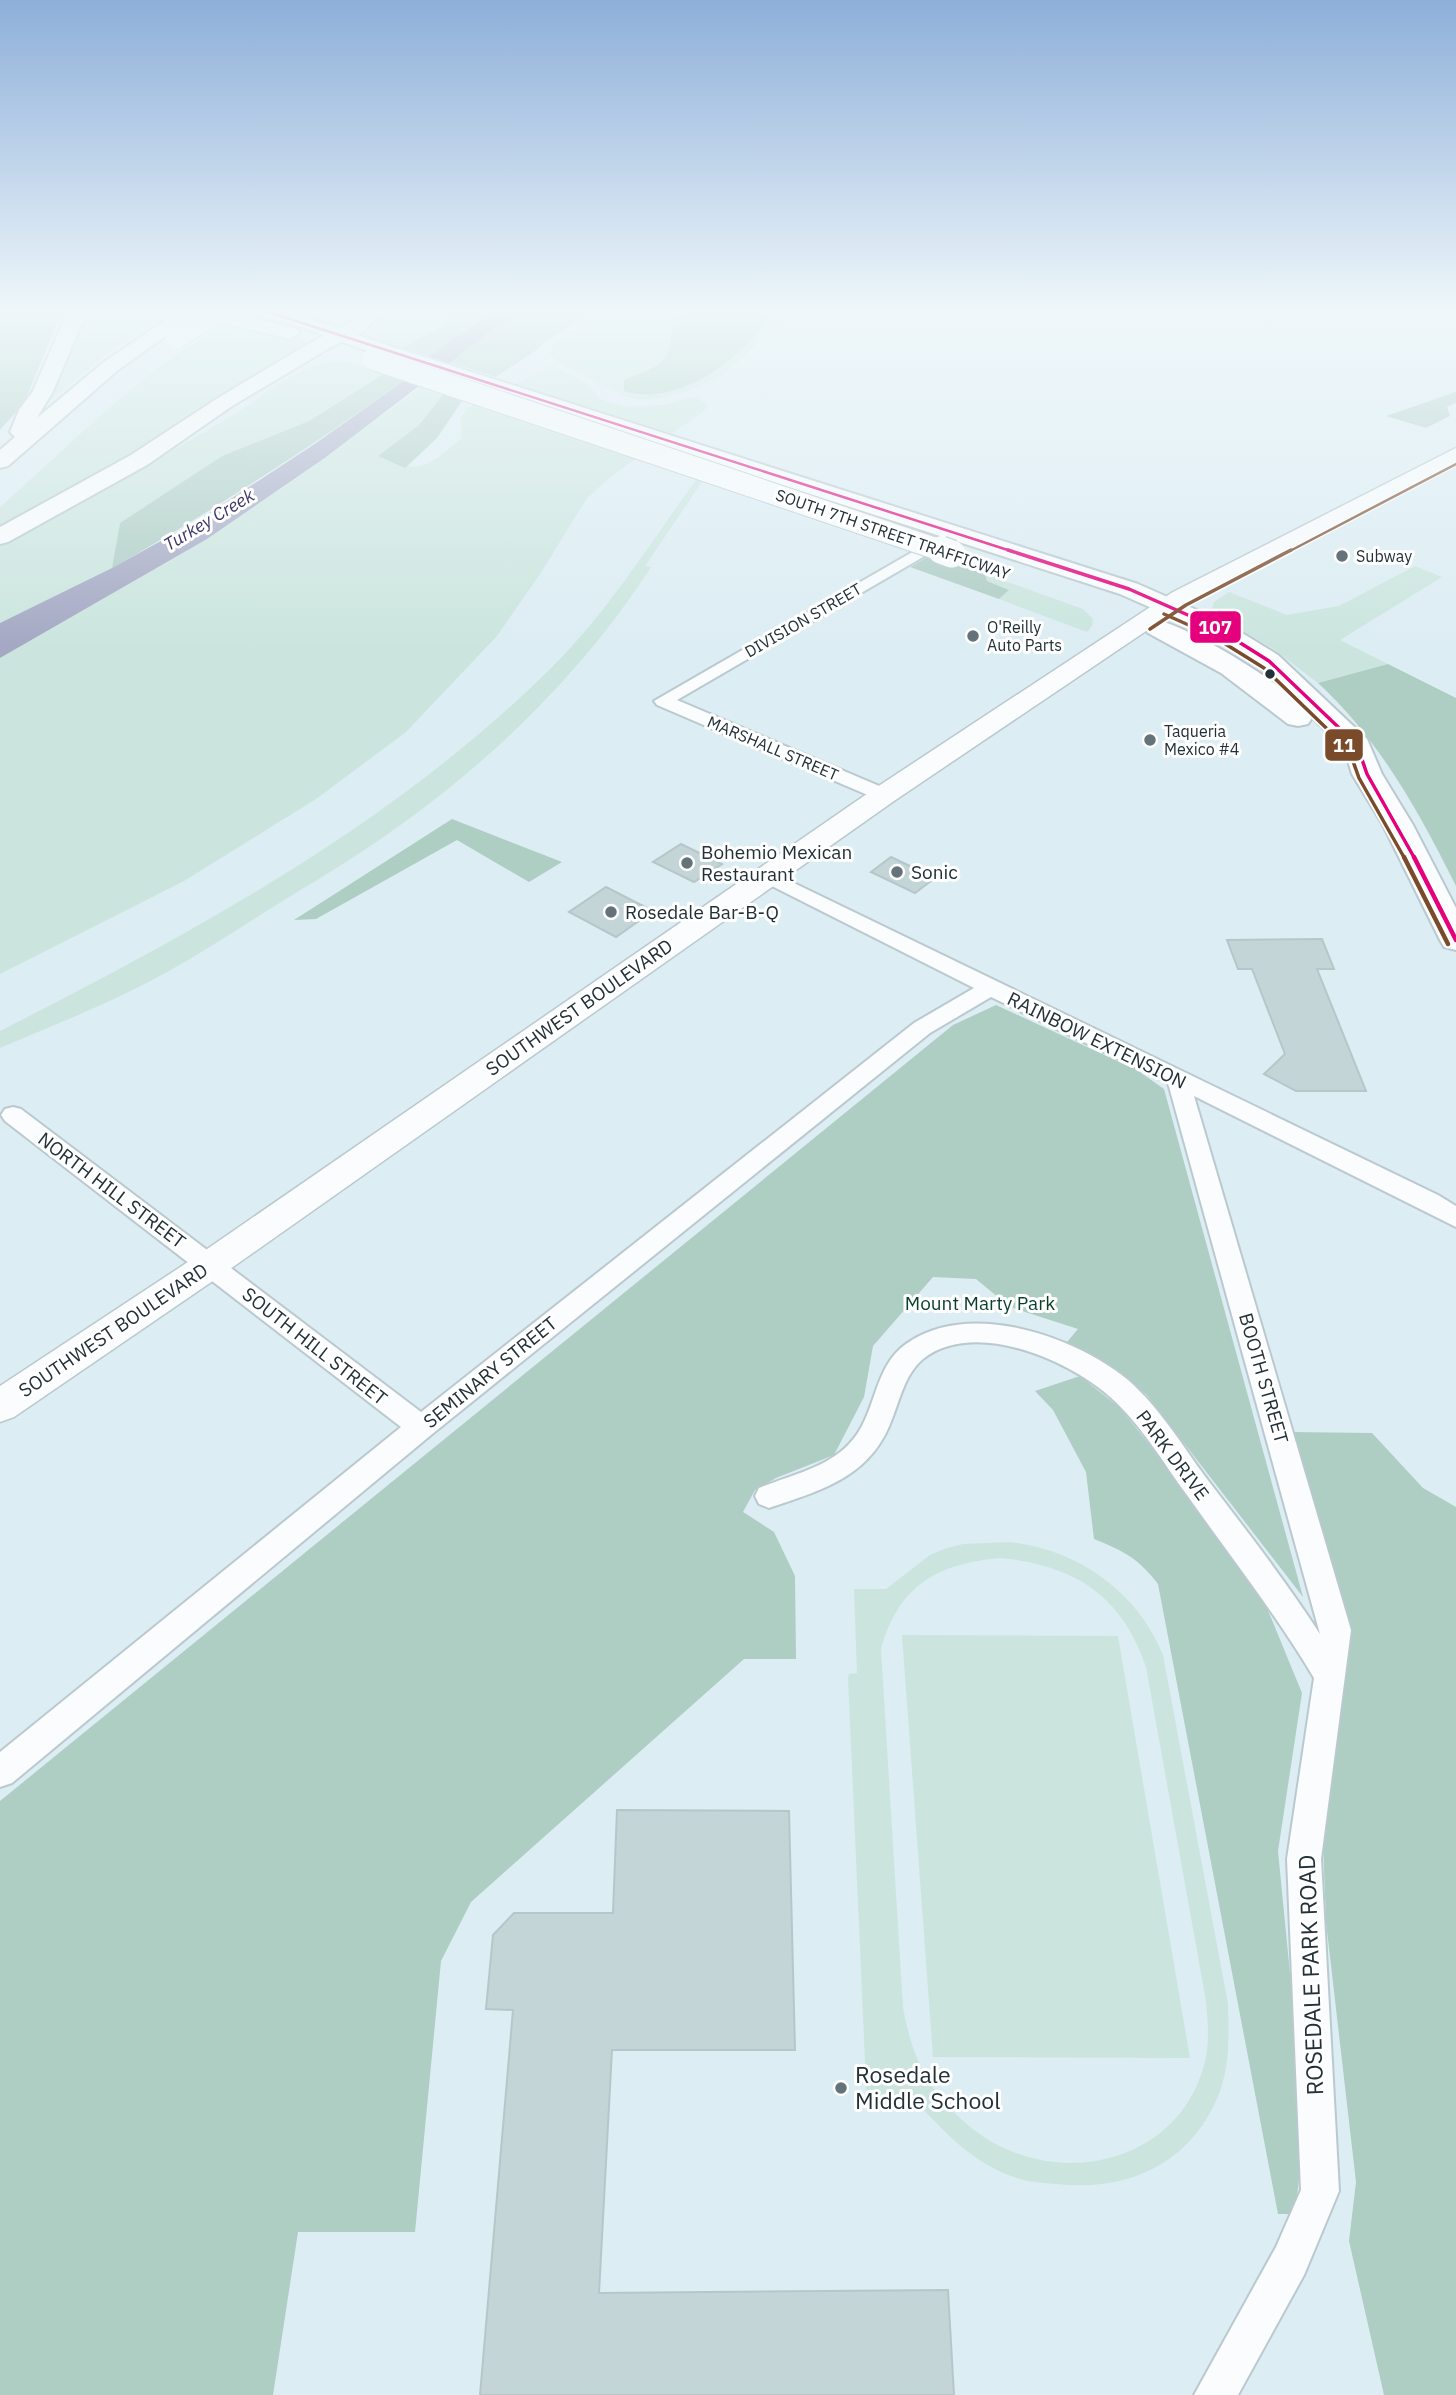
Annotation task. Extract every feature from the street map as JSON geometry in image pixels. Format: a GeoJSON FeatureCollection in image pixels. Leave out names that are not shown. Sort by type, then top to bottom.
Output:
{"type":"FeatureCollection","features":[{"type":"Feature","properties":{"kind":"main road"},"geometry":{"type":"LineString","coordinates":[[7,463],[24,423]]}},
{"type":"Feature","properties":{"kind":"main road"},"geometry":{"type":"LineString","coordinates":[[7,463],[50,423]]}},
{"type":"Feature","properties":{"kind":"main road"},"geometry":{"type":"LineString","coordinates":[[7,463],[63,423]]}},
{"type":"Feature","properties":{"kind":"main road"},"geometry":{"type":"LineString","coordinates":[[0,537],[139,460],[194,423]]}},
{"type":"Feature","properties":{"kind":"main road","name":"SOUTH 7TH STREET TRAFFICWAY"},"geometry":{"type":"LineString","coordinates":[[578,423],[947,547],[1125,614],[1184,640],[1265,691],[1367,774]]}},
{"type":"Feature","properties":{"kind":"main road","name":"SOUTH 7TH STREET TRAFFICWAY"},"geometry":{"type":"LineString","coordinates":[[595,423],[1129,589],[1215,627],[1269,661],[1326,713],[1357,745],[1367,774]]}},
{"type":"Feature","properties":{"kind":"main road","name":"SOUTHWEST BOULEVARD"},"geometry":{"type":"LineString","coordinates":[[0,1406],[210,1265],[884,795],[1125,614],[1168,606],[1456,454]]}},
{"type":"Feature","properties":{"kind":"main road"},"geometry":{"type":"LineString","coordinates":[[1367,774],[1398,825],[1456,940]]}},
{"type":"Feature","properties":{"kind":"street","name":"DIVISION STREET"},"geometry":{"type":"LineString","coordinates":[[663,701],[947,547]]}},
{"type":"Feature","properties":{"kind":"street","name":"MARSHALL STREET"},"geometry":{"type":"LineString","coordinates":[[663,701],[884,795]]}},
{"type":"Feature","properties":{"kind":"street","name":"RAINBOW EXTENSION"},"geometry":{"type":"LineString","coordinates":[[767,876],[990,988],[1429,1201],[1456,1218]]}},
{"type":"Feature","properties":{"kind":"street","name":"SEMINARY STREET"},"geometry":{"type":"LineString","coordinates":[[0,1772],[421,1427],[922,1028],[990,988]]}},
{"type":"Feature","properties":{"kind":"street","name":"BOOTH STREET"},"geometry":{"type":"LineString","coordinates":[[1178,1080],[1336,1630],[1330,1677]]}},
{"type":"Feature","properties":{"kind":"street","name":"NORTH HILL STREET"},"geometry":{"type":"LineString","coordinates":[[13,1115],[210,1265]]}},
{"type":"Feature","properties":{"kind":"street","name":"RAINBOW EXTENSION"},"geometry":{"type":"LineString","coordinates":[[1429,1201],[1456,1210]]}},
{"type":"Feature","properties":{"kind":"street","name":"SOUTH HILL STREET"},"geometry":{"type":"LineString","coordinates":[[210,1265],[421,1427]]}},
{"type":"Feature","properties":{"kind":"street","name":"PARK DRIVE"},"geometry":{"type":"LineString","coordinates":[[769,1496],[849,1461],[862,1450],[873,1432],[890,1382],[907,1359],[927,1343],[954,1336],[994,1334],[1048,1347],[1104,1377],[1139,1408],[1301,1627],[1330,1677]]}},
{"type":"Feature","properties":{"kind":"street","name":"ROSEDALE PARK ROAD"},"geometry":{"type":"LineString","coordinates":[[1215,2395],[1290,2261],[1320,2191],[1304,1859],[1330,1677]]}},
{"type":"Feature","properties":{"kind":"green space"},"geometry":{"type":"Polygon","coordinates":[[[92,423],[189,423],[0,533],[0,507],[92,423]]]}},
{"type":"Feature","properties":{"kind":"green space"},"geometry":{"type":"Polygon","coordinates":[[[220,423],[305,423],[222,456],[120,523],[112,568],[0,623],[0,546],[220,423]]]}},
{"type":"Feature","properties":{"kind":"green space"},"geometry":{"type":"Polygon","coordinates":[[[305,423],[343,423],[261,478],[112,568],[120,523],[222,456],[305,423]]]}},
{"type":"Feature","properties":{"kind":"green space"},"geometry":{"type":"Polygon","coordinates":[[[371,423],[421,423],[378,456],[405,466],[415,467],[431,462],[462,438],[460,423],[687,423],[614,474],[587,498],[542,571],[497,636],[406,732],[316,799],[184,881],[0,974],[0,658],[207,539],[371,423]]]}},
{"type":"Feature","properties":{"kind":"green space"},"geometry":{"type":"Polygon","coordinates":[[[447,423],[437,438],[405,468],[378,456],[419,425],[447,423]]]}},
{"type":"Feature","properties":{"kind":"green space"},"geometry":{"type":"Polygon","coordinates":[[[1409,423],[1436,423],[1426,428],[1409,423]]]}},
{"type":"Feature","properties":{"kind":"green space"},"geometry":{"type":"Polygon","coordinates":[[[697,478],[704,479],[645,566],[651,567],[571,673],[508,737],[441,795],[362,851],[184,963],[107,1002],[0,1048],[0,1031],[144,955],[286,873],[354,829],[484,730],[544,675],[586,630],[697,478]]]}},
{"type":"Feature","properties":{"kind":"green space"},"geometry":{"type":"Polygon","coordinates":[[[931,555],[985,574],[987,581],[1009,590],[999,599],[910,567],[931,555]]]}},
{"type":"Feature","properties":{"kind":"green space"},"geometry":{"type":"Polygon","coordinates":[[[1415,566],[1442,577],[1340,640],[1388,664],[1318,683],[1272,648],[1222,620],[1212,608],[1214,602],[1229,592],[1287,615],[1339,606],[1415,566]]]}},
{"type":"Feature","properties":{"kind":"green space"},"geometry":{"type":"Polygon","coordinates":[[[985,574],[1083,609],[1093,619],[1092,626],[1087,632],[999,599],[1009,590],[987,581],[985,574]]]}},
{"type":"Feature","properties":{"kind":"green space"},"geometry":{"type":"Polygon","coordinates":[[[1388,664],[1456,698],[1456,886],[1412,804],[1379,752],[1318,683],[1388,664]]]}},
{"type":"Feature","properties":{"kind":"green space"},"geometry":{"type":"Polygon","coordinates":[[[452,819],[562,862],[529,882],[457,840],[316,919],[294,920],[452,819]]]}},
{"type":"Feature","properties":{"kind":"green space","name":"Mount Marty Park"},"geometry":{"type":"Polygon","coordinates":[[[996,1005],[1137,1070],[1164,1089],[1303,1597],[1146,1394],[1067,1342],[1078,1329],[1010,1307],[976,1279],[933,1277],[873,1346],[864,1397],[834,1455],[776,1478],[755,1490],[743,1512],[774,1532],[795,1576],[796,1659],[744,1659],[471,1902],[441,1961],[415,2232],[298,2232],[273,2395],[0,2395],[0,1801],[953,1025],[996,1005]]]}},
{"type":"Feature","properties":{"kind":"green space"},"geometry":{"type":"Polygon","coordinates":[[[1080,1376],[1120,1408],[1253,1574],[1302,1693],[1278,1851],[1305,2127],[1295,2214],[1278,2214],[1158,1584],[1130,1556],[1094,1539],[1086,1472],[1053,1410],[1035,1391],[1080,1376]]]}},
{"type":"Feature","properties":{"kind":"green space"},"geometry":{"type":"Polygon","coordinates":[[[1289,1432],[1372,1433],[1423,1488],[1456,1507],[1456,2395],[1384,2395],[1349,2241],[1356,2182],[1326,1922],[1323,1842],[1346,1672],[1348,1630],[1289,1432]]]}},
{"type":"Feature","properties":{"kind":"green space"},"geometry":{"type":"Polygon","coordinates":[[[1010,1542],[1059,1554],[1081,1564],[1102,1577],[1138,1611],[1163,1655],[1228,2004],[1228,2049],[1219,2094],[1192,2139],[1154,2168],[1108,2183],[1083,2185],[1019,2179],[975,2157],[922,2108],[867,2106],[848,1678],[849,1674],[857,1673],[854,1589],[886,1589],[930,1555],[963,1544],[1010,1542]],[[1000,1558],[957,1566],[939,1573],[910,1594],[898,1609],[881,1649],[903,2008],[913,2047],[930,2083],[945,2103],[974,2130],[995,2144],[1036,2159],[1067,2163],[1097,2161],[1126,2153],[1152,2139],[1174,2120],[1192,2095],[1204,2065],[1207,2049],[1206,2001],[1146,1667],[1136,1642],[1109,1603],[1092,1588],[1051,1568],[1000,1558]]]}},
{"type":"Feature","properties":{"kind":"green space"},"geometry":{"type":"Polygon","coordinates":[[[902,1635],[1118,1636],[1190,2058],[933,2057],[902,1635]]]}},
{"type":"Feature","properties":{"kind":"water","name":"Turkey Creek"},"geometry":{"type":"Polygon","coordinates":[[[345,423],[371,423],[207,539],[0,658],[0,623],[112,568],[197,521],[345,423]]]}},
{"type":"Feature","properties":{"kind":"building","name":"Bohemio Mexican Restaurant"},"geometry":{"type":"Polygon","coordinates":[[[681,844],[722,864],[694,882],[653,862],[681,844]]]}},
{"type":"Feature","properties":{"kind":"building","name":"Sonic"},"geometry":{"type":"Polygon","coordinates":[[[891,857],[935,878],[915,893],[871,872],[891,857]]]}},
{"type":"Feature","properties":{"kind":"building","name":"Rosedale Bar-B-Q"},"geometry":{"type":"Polygon","coordinates":[[[606,887],[653,911],[616,937],[569,912],[606,887]]]}},
{"type":"Feature","properties":{"kind":"building"},"geometry":{"type":"Polygon","coordinates":[[[1322,939],[1334,969],[1317,969],[1366,1091],[1296,1091],[1264,1074],[1285,1054],[1252,969],[1238,969],[1227,940],[1322,939]]]}},
{"type":"Feature","properties":{"kind":"building"},"geometry":{"type":"Polygon","coordinates":[[[617,1810],[789,1811],[795,2050],[612,2050],[599,2293],[948,2290],[954,2395],[480,2395],[513,2010],[486,2009],[493,1935],[514,1913],[613,1913],[617,1810]]]}},
{"type":"Feature","properties":{"kind":"transit line","name":"107"},"geometry":{"type":"LineString","coordinates":[[612,423],[1129,589],[1215,627],[1269,661],[1357,745],[1367,774],[1398,825],[1456,940]]}},
{"type":"Feature","properties":{"kind":"transit line","name":"11"},"geometry":{"type":"LineString","coordinates":[[1150,629],[1186,605],[1456,464]]}},
{"type":"Feature","properties":{"kind":"transit line","name":"11"},"geometry":{"type":"LineString","coordinates":[[1164,614],[1211,635],[1264,668],[1349,750],[1359,778],[1390,829],[1448,944]]}},
{"type":"Feature","properties":{"kind":"place","name":"Subway"},"geometry":{"type":"Point","coordinates":[1342,556]}},
{"type":"Feature","properties":{"kind":"place","name":"O'Reilly Auto Parts"},"geometry":{"type":"Point","coordinates":[973,636]}},
{"type":"Feature","properties":{"kind":"place","name":"Taqueria Mexico #4"},"geometry":{"type":"Point","coordinates":[1150,740]}},
{"type":"Feature","properties":{"kind":"place","name":"Bohemio Mexican Restaurant"},"geometry":{"type":"Point","coordinates":[687,863]}},
{"type":"Feature","properties":{"kind":"place","name":"Sonic"},"geometry":{"type":"Point","coordinates":[897,872]}},
{"type":"Feature","properties":{"kind":"place","name":"Rosedale Bar-B-Q"},"geometry":{"type":"Point","coordinates":[611,912]}},
{"type":"Feature","properties":{"kind":"place","name":"Rosedale Middle School"},"geometry":{"type":"Point","coordinates":[841,2088]}}]}
